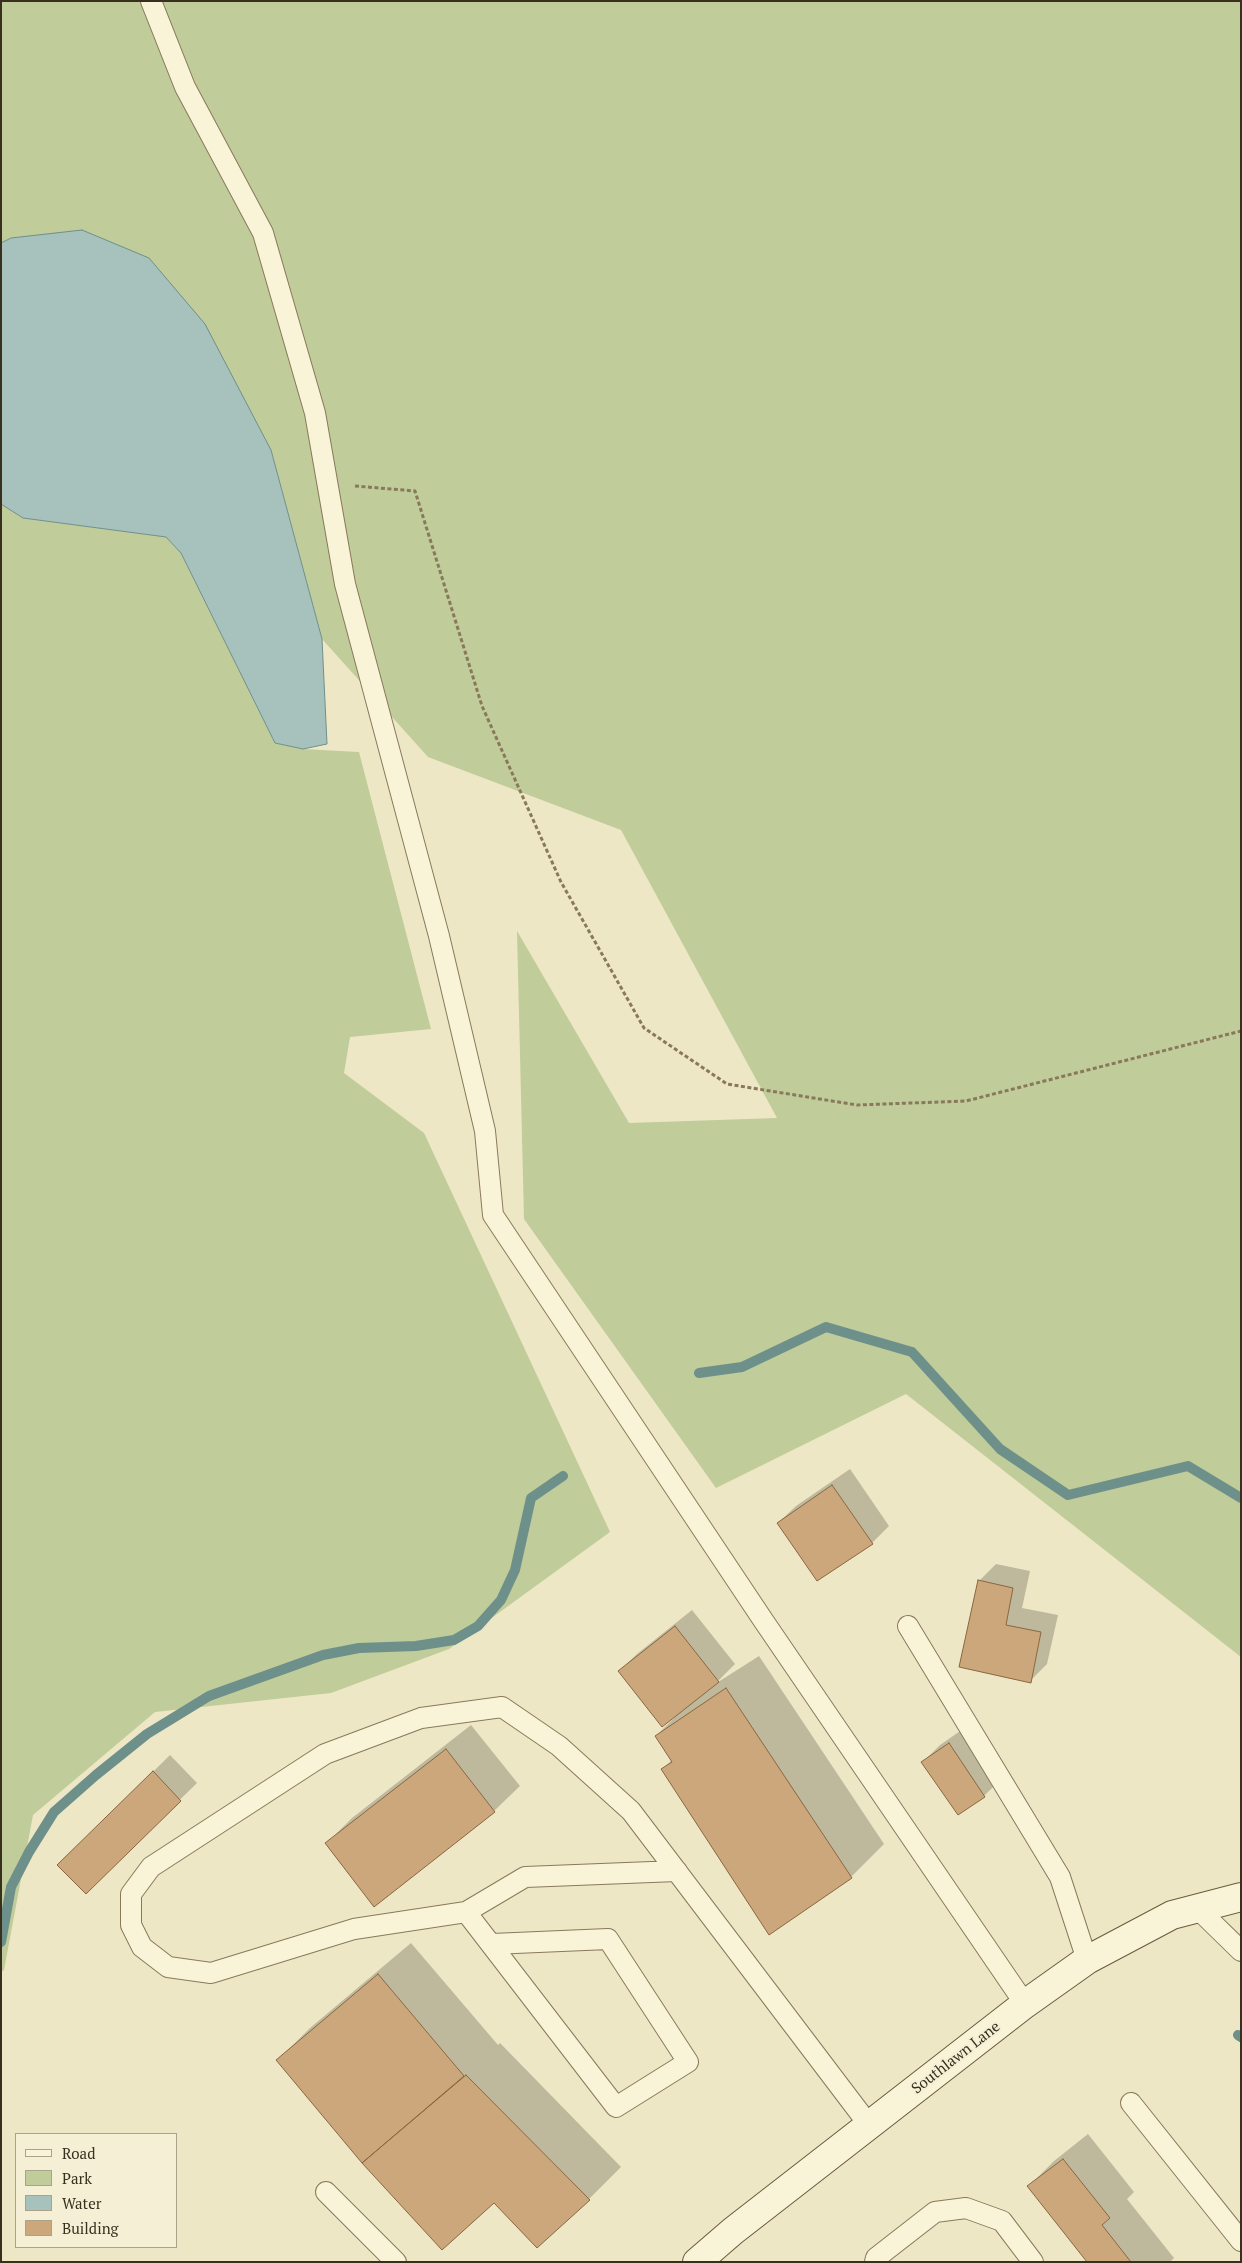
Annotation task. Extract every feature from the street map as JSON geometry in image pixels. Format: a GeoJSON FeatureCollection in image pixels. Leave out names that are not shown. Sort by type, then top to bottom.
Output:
{"type":"FeatureCollection","features":[{"type":"Feature","properties":{"kind":"street","name":"Southlawn Lane"},"geometry":{"type":"LineString","coordinates":[[697,2262],[733,2231],[1025,2004],[1087,1960],[1172,1915],[1241,1898]]}},
{"type":"Feature","properties":{"kind":"lane"},"geometry":{"type":"LineString","coordinates":[[150,1],[185,87],[263,233],[315,413],[345,584],[439,936],[485,1131],[492,1215],[763,1620],[1025,2004]]}},
{"type":"Feature","properties":{"kind":"lane"},"geometry":{"type":"LineString","coordinates":[[908,1626],[1060,1877],[1087,1960]]}},
{"type":"Feature","properties":{"kind":"lane"},"geometry":{"type":"LineString","coordinates":[[677,1872],[525,1877],[466,1912],[354,1929],[211,1973],[168,1967],[142,1947],[131,1925],[131,1894],[151,1867],[325,1754],[421,1718],[502,1707],[560,1746],[632,1811],[869,2125]]}},
{"type":"Feature","properties":{"kind":"lane"},"geometry":{"type":"LineString","coordinates":[[1198,1910],[1241,1951]]}},
{"type":"Feature","properties":{"kind":"lane"},"geometry":{"type":"LineString","coordinates":[[466,1912],[616,2107],[688,2062],[608,1939],[492,1944]]}},
{"type":"Feature","properties":{"kind":"lane"},"geometry":{"type":"LineString","coordinates":[[1131,2103],[1241,2241]]}},
{"type":"Feature","properties":{"kind":"lane"},"geometry":{"type":"LineString","coordinates":[[326,2192],[396,2262]]}},
{"type":"Feature","properties":{"kind":"lane"},"geometry":{"type":"LineString","coordinates":[[875,2262],[876,2258],[935,2212],[966,2208],[1002,2221],[1033,2262]]}},
{"type":"Feature","properties":{"kind":"path"},"geometry":{"type":"LineString","coordinates":[[327,484],[415,491],[482,706],[561,882],[644,1028],[727,1084],[857,1105],[966,1101],[1241,1031]]}},
{"type":"Feature","properties":{"kind":"green space"},"geometry":{"type":"Polygon","coordinates":[[[1,1],[1241,1],[1241,1657],[906,1394],[716,1488],[524,1219],[517,931],[629,1123],[777,1118],[621,830],[428,757],[322,639],[271,450],[11,238],[1,243],[1,1]]]}},
{"type":"Feature","properties":{"kind":"green space"},"geometry":{"type":"Polygon","coordinates":[[[1,504],[23,518],[166,537],[181,553],[275,743],[303,749],[359,752],[431,1029],[350,1037],[344,1073],[424,1133],[610,1532],[449,1649],[331,1693],[155,1712],[33,1815],[4,1970],[1,1972],[1,504]]]}},
{"type":"Feature","properties":{"kind":"water"},"geometry":{"type":"Polygon","coordinates":[[[82,230],[149,258],[205,324],[271,450],[322,639],[327,744],[303,749],[275,743],[181,553],[166,537],[23,518],[1,504],[1,243],[11,238],[82,230]]]}},
{"type":"Feature","properties":{"kind":"building"},"geometry":{"type":"Polygon","coordinates":[[[832,1485],[873,1544],[817,1581],[777,1523],[832,1485]]]}},
{"type":"Feature","properties":{"kind":"building"},"geometry":{"type":"Polygon","coordinates":[[[978,1580],[1013,1588],[1006,1625],[1041,1632],[1031,1683],[959,1667],[978,1580]]]}},
{"type":"Feature","properties":{"kind":"building"},"geometry":{"type":"Polygon","coordinates":[[[675,1626],[719,1682],[662,1727],[618,1671],[675,1626]]]}},
{"type":"Feature","properties":{"kind":"building"},"geometry":{"type":"Polygon","coordinates":[[[726,1688],[852,1878],[769,1935],[661,1769],[672,1762],[655,1736],[726,1688]]]}},
{"type":"Feature","properties":{"kind":"building"},"geometry":{"type":"Polygon","coordinates":[[[949,1743],[985,1797],[958,1815],[921,1762],[949,1743]]]}},
{"type":"Feature","properties":{"kind":"building"},"geometry":{"type":"Polygon","coordinates":[[[446,1749],[495,1812],[374,1907],[325,1843],[446,1749]]]}},
{"type":"Feature","properties":{"kind":"building"},"geometry":{"type":"Polygon","coordinates":[[[153,1771],[181,1801],[86,1894],[57,1865],[153,1771]]]}},
{"type":"Feature","properties":{"kind":"building"},"geometry":{"type":"Polygon","coordinates":[[[378,1974],[464,2076],[362,2163],[276,2060],[378,1974]]]}},
{"type":"Feature","properties":{"kind":"building"},"geometry":{"type":"Polygon","coordinates":[[[466,2075],[590,2200],[537,2248],[494,2203],[442,2250],[362,2163],[466,2075]]]}},
{"type":"Feature","properties":{"kind":"building"},"geometry":{"type":"Polygon","coordinates":[[[1063,2159],[1110,2218],[1102,2225],[1131,2262],[1087,2262],[1027,2186],[1063,2159]]]}},
{"type":"Feature","properties":{"kind":"waterway"},"geometry":{"type":"LineString","coordinates":[[699,1373],[742,1367],[826,1327],[912,1352],[1000,1449],[1068,1495],[1188,1466],[1241,1498]]}},
{"type":"Feature","properties":{"kind":"waterway"},"geometry":{"type":"LineString","coordinates":[[1,1942],[11,1887],[29,1852],[54,1812],[96,1775],[147,1734],[209,1696],[323,1655],[359,1648],[416,1646],[454,1640],[478,1626],[501,1600],[515,1570],[531,1498],[563,1476]]}}]}
